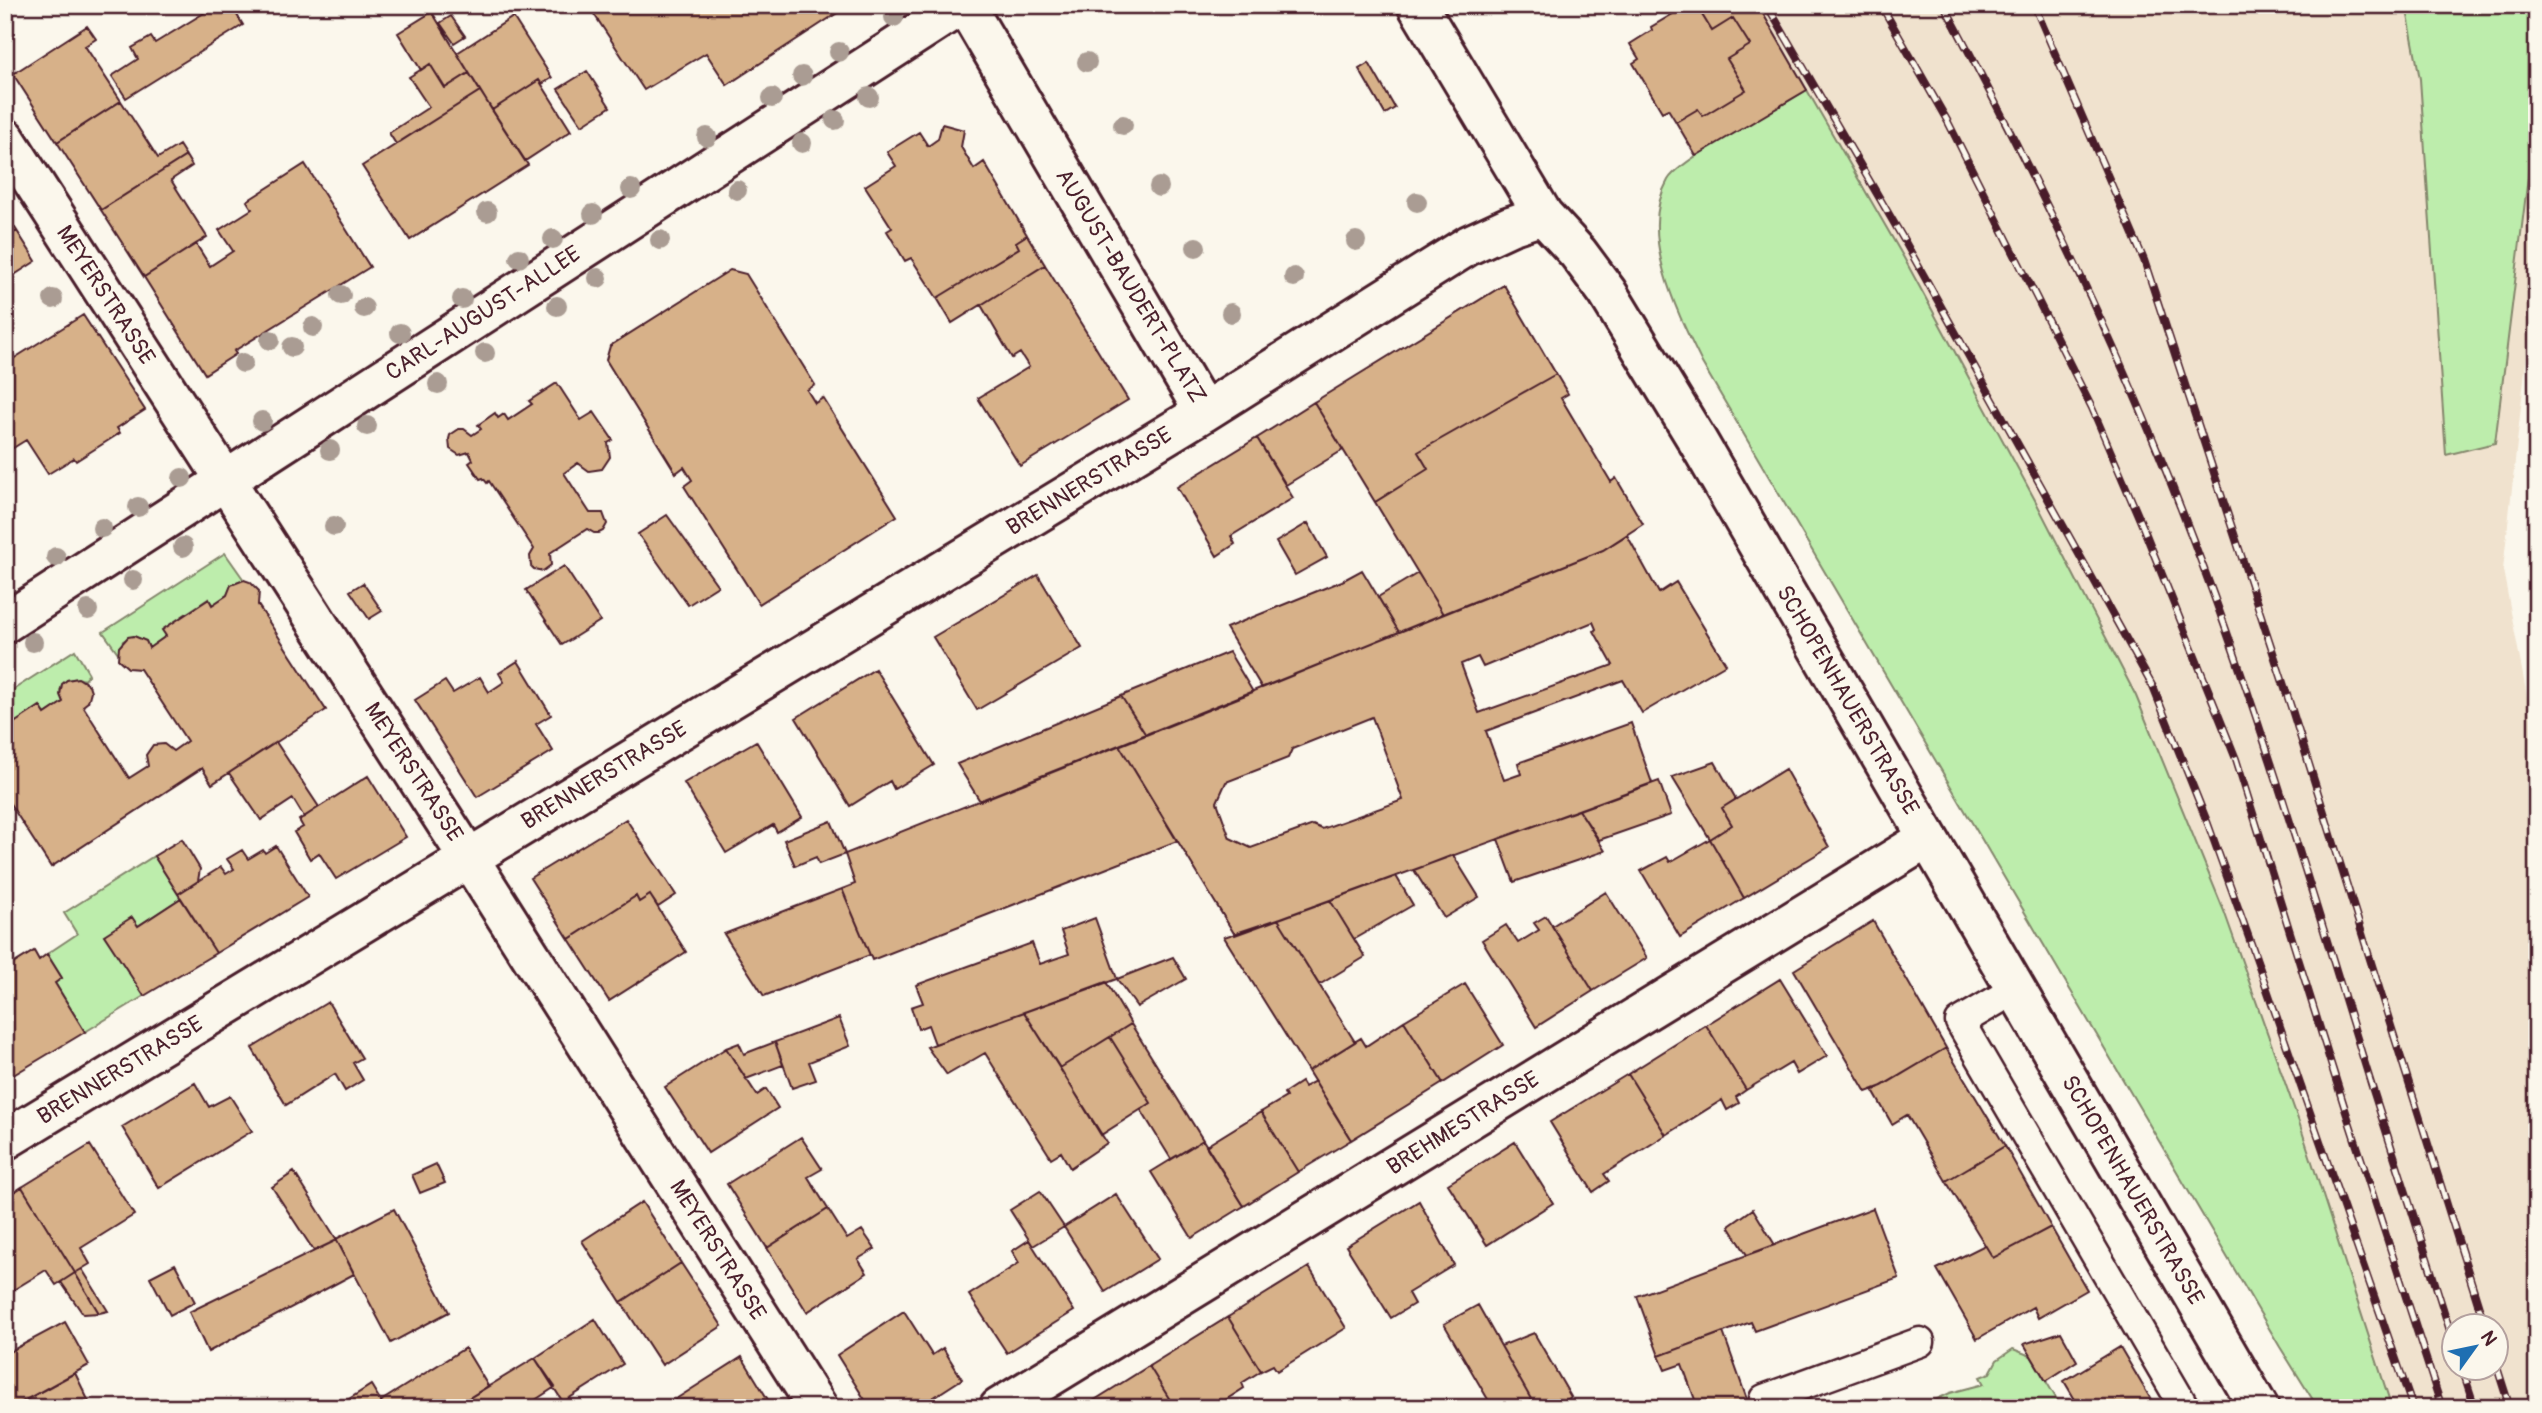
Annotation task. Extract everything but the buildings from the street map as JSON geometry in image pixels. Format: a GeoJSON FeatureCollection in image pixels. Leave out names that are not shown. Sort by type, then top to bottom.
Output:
{"type":"FeatureCollection","features":[{"type":"Feature","properties":{"kind":"street","name":"AUGUST-BAUDERT-PLATZ"},"geometry":{"type":"LineString","coordinates":[[963,5],[1204,411],[1469,245],[1510,226],[1543,215]]}},
{"type":"Feature","properties":{"kind":"street","name":"CARL-AUGUST-ALLEE"},"geometry":{"type":"LineString","coordinates":[[5,622],[963,5]]}},
{"type":"Feature","properties":{"kind":"street","name":"SCHOPENHAUERSTRASSE"},"geometry":{"type":"LineString","coordinates":[[1417,5],[1543,215],[1578,253],[1607,292],[1697,440],[2259,1408]]}},
{"type":"Feature","properties":{"kind":"street","name":"MEYERSTRASSE"},"geometry":{"type":"LineString","coordinates":[[5,138],[468,857],[818,1408]]}},
{"type":"Feature","properties":{"kind":"street","name":"BRENNERSTRASSE"},"geometry":{"type":"LineString","coordinates":[[5,1140],[1204,411]]}},
{"type":"Feature","properties":{"kind":"street","name":"BREHMESTRASSE"},"geometry":{"type":"LineString","coordinates":[[999,1408],[1928,838]]}},
{"type":"Feature","properties":{"kind":"lane"},"geometry":{"type":"LineString","coordinates":[[2016,989],[1960,1022],[2185,1408]]}},
{"type":"Feature","properties":{"kind":"lane"},"geometry":{"type":"LineString","coordinates":[[1767,1408],[1764,1399],[1920,1342]]}},
{"type":"Feature","properties":{"kind":"shaded area"},"geometry":{"type":"Polygon","coordinates":[[[1758,5],[2537,5],[2537,261],[2503,570],[2537,749],[2537,1408],[2392,1408],[2299,1122],[2224,911],[2136,696],[2035,500],[1904,258],[1758,5]]]}},
{"type":"Feature","properties":{"kind":"green space"},"geometry":{"type":"Polygon","coordinates":[[[2406,5],[2537,5],[2537,105],[2495,443],[2446,455],[2420,79],[2406,5]]]}},
{"type":"Feature","properties":{"kind":"green space"},"geometry":{"type":"Polygon","coordinates":[[[1807,90],[1904,258],[2035,500],[2136,696],[2224,911],[2299,1122],[2392,1408],[2318,1408],[1702,363],[1682,321],[1664,273],[1659,249],[1657,224],[1660,201],[1668,180],[1691,159],[1807,90]]]}},
{"type":"Feature","properties":{"kind":"green space"},"geometry":{"type":"Polygon","coordinates":[[[225,553],[244,580],[232,585],[227,595],[213,605],[208,599],[163,629],[166,636],[149,648],[146,641],[134,636],[123,641],[118,653],[103,632],[225,553]]]}},
{"type":"Feature","properties":{"kind":"green space"},"geometry":{"type":"Polygon","coordinates":[[[75,650],[89,674],[84,680],[67,680],[60,690],[63,702],[45,714],[40,707],[5,729],[5,695],[75,650]]]}},
{"type":"Feature","properties":{"kind":"green space"},"geometry":{"type":"Polygon","coordinates":[[[154,856],[181,898],[138,926],[105,935],[144,996],[85,1032],[55,983],[62,978],[47,954],[77,934],[64,913],[154,856]]]}},
{"type":"Feature","properties":{"kind":"green space"},"geometry":{"type":"Polygon","coordinates":[[[2013,1349],[2031,1356],[2062,1408],[1918,1408],[1950,1393],[1984,1384],[1980,1377],[1990,1373],[1997,1360],[2013,1349]]]}},
{"type":"Feature","properties":{"kind":"railway"},"geometry":{"type":"LineString","coordinates":[[1767,5],[1904,240],[2153,687],[2208,824],[2413,1408]]}},
{"type":"Feature","properties":{"kind":"railway"},"geometry":{"type":"LineString","coordinates":[[1881,5],[1948,122],[2092,408],[2236,759],[2442,1408]]}},
{"type":"Feature","properties":{"kind":"railway"},"geometry":{"type":"LineString","coordinates":[[1944,5],[2071,256],[2129,384],[2183,514],[2260,728],[2444,1312]]}},
{"type":"Feature","properties":{"kind":"railway"},"geometry":{"type":"LineString","coordinates":[[2034,5],[2144,260],[2292,710],[2481,1312]]}},
{"type":"Feature","properties":{"kind":"railway"},"geometry":{"type":"LineString","coordinates":[[2467,1382],[2475,1408]]}},
{"type":"Feature","properties":{"kind":"railway"},"geometry":{"type":"LineString","coordinates":[[2502,1382],[2510,1408]]}}]}
